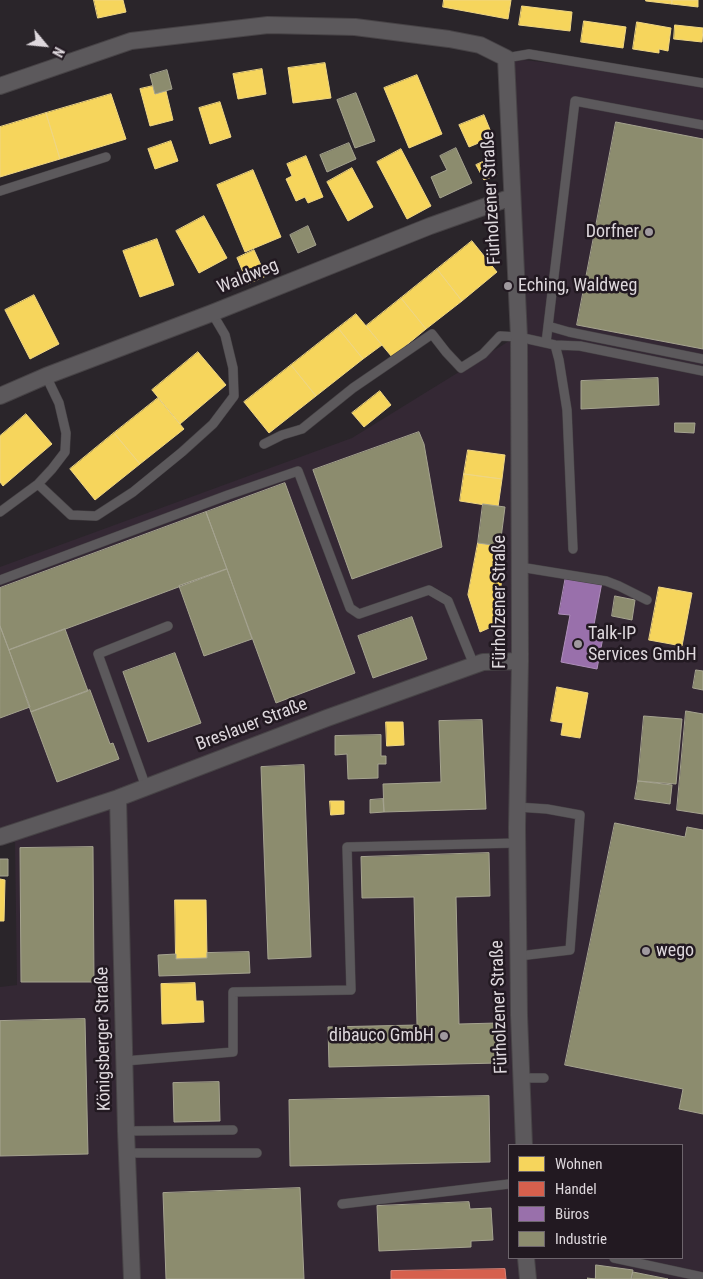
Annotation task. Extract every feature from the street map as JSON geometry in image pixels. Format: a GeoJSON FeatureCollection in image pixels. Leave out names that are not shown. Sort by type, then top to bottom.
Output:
{"type":"FeatureCollection","features":[{"type":"Feature","properties":{"kind":"street"},"geometry":{"type":"LineString","coordinates":[[0,86],[131,41],[268,25],[355,27],[449,39],[480,45],[506,58]]}},
{"type":"Feature","properties":{"kind":"street","name":"Fürholzener Straße"},"geometry":{"type":"LineString","coordinates":[[506,58],[519,337],[520,661],[517,843],[518,956],[524,1144]]}},
{"type":"Feature","properties":{"kind":"street","name":"Waldweg"},"geometry":{"type":"LineString","coordinates":[[0,396],[46,376],[212,313],[430,226],[512,196]]}},
{"type":"Feature","properties":{"kind":"street","name":"Breslauer Straße"},"geometry":{"type":"LineString","coordinates":[[0,837],[118,798],[327,718],[474,665],[483,662],[520,661]]}},
{"type":"Feature","properties":{"kind":"street","name":"Königsberger Straße"},"geometry":{"type":"LineString","coordinates":[[118,798],[126,1131],[132,1279]]}},
{"type":"Feature","properties":{"kind":"street"},"geometry":{"type":"LineString","coordinates":[[526,1259],[528,1279]]}},
{"type":"Feature","properties":{"kind":"lane"},"geometry":{"type":"LineString","coordinates":[[506,58],[529,54],[703,83]]}},
{"type":"Feature","properties":{"kind":"lane"},"geometry":{"type":"LineString","coordinates":[[573,549],[567,410],[559,360],[550,344],[548,326],[575,101],[703,125]]}},
{"type":"Feature","properties":{"kind":"lane"},"geometry":{"type":"LineString","coordinates":[[0,191],[106,157]]}},
{"type":"Feature","properties":{"kind":"lane"},"geometry":{"type":"LineString","coordinates":[[38,484],[71,515],[96,516],[133,492],[213,424],[234,396],[233,368],[225,334],[212,313]]}},
{"type":"Feature","properties":{"kind":"lane"},"geometry":{"type":"LineString","coordinates":[[548,326],[703,359]]}},
{"type":"Feature","properties":{"kind":"lane"},"geometry":{"type":"LineString","coordinates":[[264,444],[302,429],[353,388],[432,334],[461,368],[483,354],[500,336],[519,337],[550,344],[580,346],[703,371]]}},
{"type":"Feature","properties":{"kind":"lane"},"geometry":{"type":"LineString","coordinates":[[0,512],[38,484],[65,452],[66,432],[59,403],[46,376]]}},
{"type":"Feature","properties":{"kind":"lane"},"geometry":{"type":"LineString","coordinates":[[0,580],[228,495],[298,471],[350,608],[359,614],[429,590],[448,601],[474,665]]}},
{"type":"Feature","properties":{"kind":"lane"},"geometry":{"type":"LineString","coordinates":[[520,567],[606,581],[647,600]]}},
{"type":"Feature","properties":{"kind":"lane"},"geometry":{"type":"LineString","coordinates":[[146,787],[98,654],[168,626]]}},
{"type":"Feature","properties":{"kind":"lane"},"geometry":{"type":"LineString","coordinates":[[517,807],[547,809],[580,815],[570,950],[518,956]]}},
{"type":"Feature","properties":{"kind":"lane"},"geometry":{"type":"LineString","coordinates":[[125,1061],[233,1052],[232,992],[351,990],[347,848],[517,843]]}},
{"type":"Feature","properties":{"kind":"lane"},"geometry":{"type":"LineString","coordinates":[[523,1078],[544,1078]]}},
{"type":"Feature","properties":{"kind":"lane"},"geometry":{"type":"LineString","coordinates":[[126,1131],[233,1130]]}},
{"type":"Feature","properties":{"kind":"lane"},"geometry":{"type":"LineString","coordinates":[[127,1153],[257,1154]]}},
{"type":"Feature","properties":{"kind":"lane"},"geometry":{"type":"LineString","coordinates":[[342,1204],[508,1184]]}},
{"type":"Feature","properties":{"kind":"lane"},"geometry":{"type":"LineString","coordinates":[[619,1259],[703,1276]]}},
{"type":"Feature","properties":{"kind":"shaded area"},"geometry":{"type":"Polygon","coordinates":[[[506,58],[703,80],[703,1279],[0,1279],[0,987],[17,985],[15,842],[0,845],[0,567],[352,438],[527,330],[506,58]]]}},
{"type":"Feature","properties":{"kind":"building: Wohnen"},"geometry":{"type":"Polygon","coordinates":[[[94,0],[123,0],[126,12],[98,18],[94,0]]]}},
{"type":"Feature","properties":{"kind":"building: Wohnen"},"geometry":{"type":"Polygon","coordinates":[[[444,0],[511,0],[508,19],[443,7],[444,0]]]}},
{"type":"Feature","properties":{"kind":"building: Wohnen"},"geometry":{"type":"Polygon","coordinates":[[[672,0],[672,4],[646,1],[672,0]]]}},
{"type":"Feature","properties":{"kind":"building: Wohnen"},"geometry":{"type":"Polygon","coordinates":[[[672,0],[698,0],[698,7],[672,4],[672,0]]]}},
{"type":"Feature","properties":{"kind":"building: Wohnen"},"geometry":{"type":"Polygon","coordinates":[[[522,6],[572,12],[570,31],[519,25],[522,6]]]}},
{"type":"Feature","properties":{"kind":"building: Wohnen"},"geometry":{"type":"Polygon","coordinates":[[[584,21],[626,27],[623,48],[581,42],[584,21]]]}},
{"type":"Feature","properties":{"kind":"building: Wohnen"},"geometry":{"type":"Polygon","coordinates":[[[637,22],[671,28],[668,51],[659,49],[659,53],[633,49],[637,22]]]}},
{"type":"Feature","properties":{"kind":"building: Wohnen"},"geometry":{"type":"Polygon","coordinates":[[[675,25],[703,28],[702,42],[674,39],[675,25]]]}},
{"type":"Feature","properties":{"kind":"building: Wohnen"},"geometry":{"type":"Polygon","coordinates":[[[325,63],[331,98],[293,103],[288,68],[325,63]]]}},
{"type":"Feature","properties":{"kind":"building: Wohnen"},"geometry":{"type":"Polygon","coordinates":[[[262,69],[266,94],[238,99],[233,74],[262,69]]]}},
{"type":"Feature","properties":{"kind":"building: Wohnen"},"geometry":{"type":"Polygon","coordinates":[[[417,75],[442,134],[409,148],[384,88],[417,75]]]}},
{"type":"Feature","properties":{"kind":"building: Wohnen"},"geometry":{"type":"Polygon","coordinates":[[[153,86],[155,94],[166,91],[173,120],[150,126],[140,89],[153,86]]]}},
{"type":"Feature","properties":{"kind":"building: Wohnen"},"geometry":{"type":"Polygon","coordinates":[[[111,94],[126,139],[60,159],[46,113],[111,94]]]}},
{"type":"Feature","properties":{"kind":"building: Wohnen"},"geometry":{"type":"Polygon","coordinates":[[[220,102],[231,137],[210,144],[199,108],[220,102]]]}},
{"type":"Feature","properties":{"kind":"building: Wohnen"},"geometry":{"type":"Polygon","coordinates":[[[46,113],[60,159],[0,177],[0,127],[46,113]]]}},
{"type":"Feature","properties":{"kind":"building: Wohnen"},"geometry":{"type":"Polygon","coordinates":[[[484,115],[493,137],[469,147],[459,125],[484,115]]]}},
{"type":"Feature","properties":{"kind":"building: Wohnen"},"geometry":{"type":"Polygon","coordinates":[[[171,141],[178,161],[155,169],[148,149],[171,141]]]}},
{"type":"Feature","properties":{"kind":"building: Wohnen"},"geometry":{"type":"Polygon","coordinates":[[[401,149],[431,206],[407,219],[377,162],[401,149]]]}},
{"type":"Feature","properties":{"kind":"building: Wohnen"},"geometry":{"type":"Polygon","coordinates":[[[306,156],[323,197],[308,203],[305,197],[296,201],[286,179],[292,176],[287,164],[306,156]]]}},
{"type":"Feature","properties":{"kind":"building: Wohnen"},"geometry":{"type":"Polygon","coordinates":[[[489,159],[497,175],[484,180],[476,165],[489,159]]]}},
{"type":"Feature","properties":{"kind":"building: Wohnen"},"geometry":{"type":"Polygon","coordinates":[[[352,168],[373,207],[348,221],[327,182],[352,168]]]}},
{"type":"Feature","properties":{"kind":"building: Wohnen"},"geometry":{"type":"Polygon","coordinates":[[[253,170],[281,237],[245,252],[217,185],[253,170]]]}},
{"type":"Feature","properties":{"kind":"building: Wohnen"},"geometry":{"type":"Polygon","coordinates":[[[204,216],[227,258],[199,273],[176,231],[204,216]]]}},
{"type":"Feature","properties":{"kind":"building: Wohnen"},"geometry":{"type":"Polygon","coordinates":[[[157,239],[174,285],[140,297],[123,251],[157,239]]]}},
{"type":"Feature","properties":{"kind":"building: Wohnen"},"geometry":{"type":"Polygon","coordinates":[[[472,241],[497,272],[462,301],[437,269],[472,241]]]}},
{"type":"Feature","properties":{"kind":"building: Wohnen"},"geometry":{"type":"Polygon","coordinates":[[[254,250],[266,276],[248,284],[237,258],[254,250]]]}},
{"type":"Feature","properties":{"kind":"building: Wohnen"},"geometry":{"type":"Polygon","coordinates":[[[437,269],[462,301],[426,329],[401,298],[437,269]]]}},
{"type":"Feature","properties":{"kind":"building: Wohnen"},"geometry":{"type":"Polygon","coordinates":[[[34,295],[59,344],[30,359],[5,310],[34,295]]]}},
{"type":"Feature","properties":{"kind":"building: Wohnen"},"geometry":{"type":"Polygon","coordinates":[[[401,298],[426,329],[392,357],[366,326],[401,298]]]}},
{"type":"Feature","properties":{"kind":"building: Wohnen"},"geometry":{"type":"Polygon","coordinates":[[[356,314],[382,345],[363,359],[338,328],[356,314]]]}},
{"type":"Feature","properties":{"kind":"building: Wohnen"},"geometry":{"type":"Polygon","coordinates":[[[338,328],[363,359],[316,396],[291,365],[338,328]]]}},
{"type":"Feature","properties":{"kind":"building: Wohnen"},"geometry":{"type":"Polygon","coordinates":[[[198,352],[226,385],[180,424],[152,390],[198,352]]]}},
{"type":"Feature","properties":{"kind":"building: Wohnen"},"geometry":{"type":"Polygon","coordinates":[[[291,365],[316,396],[269,433],[244,402],[291,365]]]}},
{"type":"Feature","properties":{"kind":"building: Wohnen"},"geometry":{"type":"Polygon","coordinates":[[[380,391],[391,405],[364,427],[352,413],[380,391]]]}},
{"type":"Feature","properties":{"kind":"building: Wohnen"},"geometry":{"type":"Polygon","coordinates":[[[158,398],[184,429],[140,464],[114,433],[158,398]]]}},
{"type":"Feature","properties":{"kind":"building: Wohnen"},"geometry":{"type":"Polygon","coordinates":[[[26,414],[52,444],[3,486],[0,482],[0,436],[26,414]]]}},
{"type":"Feature","properties":{"kind":"building: Wohnen"},"geometry":{"type":"Polygon","coordinates":[[[114,433],[140,464],[95,500],[70,469],[114,433]]]}},
{"type":"Feature","properties":{"kind":"building: Wohnen"},"geometry":{"type":"Polygon","coordinates":[[[468,450],[505,455],[502,479],[464,474],[468,450]]]}},
{"type":"Feature","properties":{"kind":"building: Wohnen"},"geometry":{"type":"Polygon","coordinates":[[[464,474],[502,479],[498,507],[460,501],[464,474]]]}},
{"type":"Feature","properties":{"kind":"building: Wohnen"},"geometry":{"type":"Polygon","coordinates":[[[478,543],[506,547],[496,625],[480,632],[468,595],[478,543]]]}},
{"type":"Feature","properties":{"kind":"building: Wohnen"},"geometry":{"type":"Polygon","coordinates":[[[659,587],[692,593],[682,646],[649,640],[659,587]]]}},
{"type":"Feature","properties":{"kind":"building: Wohnen"},"geometry":{"type":"Polygon","coordinates":[[[557,687],[588,693],[580,738],[561,735],[563,723],[551,721],[557,687]]]}},
{"type":"Feature","properties":{"kind":"building: Wohnen"},"geometry":{"type":"Polygon","coordinates":[[[386,722],[403,722],[404,745],[387,746],[386,722]]]}},
{"type":"Feature","properties":{"kind":"building: Wohnen"},"geometry":{"type":"Polygon","coordinates":[[[330,801],[344,801],[344,814],[331,815],[330,801]]]}},
{"type":"Feature","properties":{"kind":"building: Wohnen"},"geometry":{"type":"Polygon","coordinates":[[[0,879],[5,880],[4,921],[0,921],[0,879]]]}},
{"type":"Feature","properties":{"kind":"building: Wohnen"},"geometry":{"type":"Polygon","coordinates":[[[175,900],[206,900],[207,958],[176,959],[175,900]]]}},
{"type":"Feature","properties":{"kind":"building: Wohnen"},"geometry":{"type":"Polygon","coordinates":[[[195,983],[196,1001],[203,1001],[204,1022],[162,1024],[161,984],[195,983]]]}},
{"type":"Feature","properties":{"kind":"building: Handel"},"geometry":{"type":"Polygon","coordinates":[[[505,1269],[506,1279],[391,1279],[391,1271],[505,1269]]]}},
{"type":"Feature","properties":{"kind":"building: Büros"},"geometry":{"type":"Polygon","coordinates":[[[566,576],[602,582],[593,630],[604,632],[597,669],[561,662],[570,615],[559,614],[566,576]]]}},
{"type":"Feature","properties":{"kind":"building: Industrie"},"geometry":{"type":"Polygon","coordinates":[[[167,70],[172,89],[155,94],[150,75],[167,70]]]}},
{"type":"Feature","properties":{"kind":"building: Industrie"},"geometry":{"type":"Polygon","coordinates":[[[356,93],[375,141],[355,148],[337,100],[356,93]]]}},
{"type":"Feature","properties":{"kind":"building: Industrie","name":"Dorfner"},"geometry":{"type":"Polygon","coordinates":[[[616,122],[703,139],[703,349],[577,325],[616,122]]]}},
{"type":"Feature","properties":{"kind":"building: Industrie"},"geometry":{"type":"Polygon","coordinates":[[[349,143],[356,159],[327,172],[320,155],[349,143]]]}},
{"type":"Feature","properties":{"kind":"building: Industrie"},"geometry":{"type":"Polygon","coordinates":[[[456,148],[472,183],[440,198],[431,177],[447,170],[440,156],[456,148]]]}},
{"type":"Feature","properties":{"kind":"building: Industrie"},"geometry":{"type":"Polygon","coordinates":[[[308,226],[316,245],[298,253],[290,235],[308,226]]]}},
{"type":"Feature","properties":{"kind":"building: Industrie"},"geometry":{"type":"Polygon","coordinates":[[[658,378],[659,405],[581,409],[581,381],[658,378]]]}},
{"type":"Feature","properties":{"kind":"building: Industrie"},"geometry":{"type":"Polygon","coordinates":[[[675,423],[695,423],[694,433],[675,432],[675,423]]]}},
{"type":"Feature","properties":{"kind":"building: Industrie"},"geometry":{"type":"Polygon","coordinates":[[[419,432],[424,444],[442,547],[352,579],[313,470],[419,432]]]}},
{"type":"Feature","properties":{"kind":"building: Industrie"},"geometry":{"type":"Polygon","coordinates":[[[285,483],[355,673],[276,703],[206,512],[285,483]]]}},
{"type":"Feature","properties":{"kind":"building: Industrie"},"geometry":{"type":"Polygon","coordinates":[[[483,504],[505,507],[500,546],[478,543],[483,504]]]}},
{"type":"Feature","properties":{"kind":"building: Industrie"},"geometry":{"type":"Polygon","coordinates":[[[206,512],[227,569],[9,650],[0,626],[0,588],[206,512]]]}},
{"type":"Feature","properties":{"kind":"building: Industrie"},"geometry":{"type":"Polygon","coordinates":[[[227,569],[252,639],[204,656],[179,586],[227,569]]]}},
{"type":"Feature","properties":{"kind":"building: Industrie"},"geometry":{"type":"Polygon","coordinates":[[[615,596],[635,600],[632,620],[612,616],[615,596]]]}},
{"type":"Feature","properties":{"kind":"building: Industrie"},"geometry":{"type":"Polygon","coordinates":[[[412,617],[427,659],[373,678],[358,636],[412,617]]]}},
{"type":"Feature","properties":{"kind":"building: Industrie"},"geometry":{"type":"Polygon","coordinates":[[[0,626],[30,707],[0,718],[0,626]]]}},
{"type":"Feature","properties":{"kind":"building: Industrie"},"geometry":{"type":"Polygon","coordinates":[[[65,629],[88,691],[31,712],[9,650],[65,629]]]}},
{"type":"Feature","properties":{"kind":"building: Industrie"},"geometry":{"type":"Polygon","coordinates":[[[175,653],[201,723],[148,742],[123,672],[175,653]]]}},
{"type":"Feature","properties":{"kind":"building: Industrie"},"geometry":{"type":"Polygon","coordinates":[[[696,670],[703,671],[703,690],[693,688],[696,670]]]}},
{"type":"Feature","properties":{"kind":"building: Industrie"},"geometry":{"type":"Polygon","coordinates":[[[90,690],[110,744],[113,743],[119,759],[57,782],[31,712],[90,690]]]}},
{"type":"Feature","properties":{"kind":"building: Industrie"},"geometry":{"type":"Polygon","coordinates":[[[686,711],[703,714],[703,814],[677,810],[686,711]]]}},
{"type":"Feature","properties":{"kind":"building: Industrie"},"geometry":{"type":"Polygon","coordinates":[[[644,716],[682,719],[676,784],[638,781],[644,716]]]}},
{"type":"Feature","properties":{"kind":"building: Industrie"},"geometry":{"type":"Polygon","coordinates":[[[482,720],[486,809],[384,812],[383,784],[441,782],[439,721],[482,720]]]}},
{"type":"Feature","properties":{"kind":"building: Industrie"},"geometry":{"type":"Polygon","coordinates":[[[381,735],[381,756],[386,756],[386,764],[378,764],[378,778],[348,779],[347,754],[335,755],[335,736],[381,735]]]}},
{"type":"Feature","properties":{"kind":"building: Industrie"},"geometry":{"type":"Polygon","coordinates":[[[304,765],[311,957],[268,959],[261,767],[304,765]]]}},
{"type":"Feature","properties":{"kind":"building: Industrie"},"geometry":{"type":"Polygon","coordinates":[[[638,781],[672,785],[670,804],[635,799],[638,781]]]}},
{"type":"Feature","properties":{"kind":"building: Industrie"},"geometry":{"type":"Polygon","coordinates":[[[383,799],[384,812],[370,813],[370,800],[383,799]]]}},
{"type":"Feature","properties":{"kind":"building: Industrie","name":"wego"},"geometry":{"type":"Polygon","coordinates":[[[615,823],[685,837],[687,827],[703,830],[703,1114],[679,1109],[683,1089],[565,1065],[615,823]]]}},
{"type":"Feature","properties":{"kind":"building: Industrie"},"geometry":{"type":"Polygon","coordinates":[[[93,847],[94,982],[21,982],[20,848],[93,847]]]}},
{"type":"Feature","properties":{"kind":"building: Industrie"},"geometry":{"type":"Polygon","coordinates":[[[489,853],[490,896],[456,897],[459,1024],[497,1023],[498,1063],[329,1067],[328,1027],[417,1025],[414,897],[362,898],[361,857],[489,853]]]}},
{"type":"Feature","properties":{"kind":"building: Industrie"},"geometry":{"type":"Polygon","coordinates":[[[0,859],[8,859],[8,876],[0,876],[0,859]]]}},
{"type":"Feature","properties":{"kind":"building: Industrie"},"geometry":{"type":"Polygon","coordinates":[[[249,952],[250,973],[159,976],[158,955],[176,954],[176,959],[207,958],[207,953],[249,952]]]}},
{"type":"Feature","properties":{"kind":"building: Industrie"},"geometry":{"type":"Polygon","coordinates":[[[85,1019],[88,1154],[0,1156],[0,1021],[85,1019]]]}},
{"type":"Feature","properties":{"kind":"building: Industrie"},"geometry":{"type":"Polygon","coordinates":[[[219,1082],[220,1121],[174,1122],[173,1083],[219,1082]]]}},
{"type":"Feature","properties":{"kind":"building: Industrie"},"geometry":{"type":"Polygon","coordinates":[[[489,1096],[490,1162],[290,1166],[289,1100],[489,1096]]]}},
{"type":"Feature","properties":{"kind":"building: Industrie"},"geometry":{"type":"Polygon","coordinates":[[[300,1188],[304,1279],[166,1279],[163,1193],[300,1188]]]}},
{"type":"Feature","properties":{"kind":"building: Industrie"},"geometry":{"type":"Polygon","coordinates":[[[469,1202],[470,1209],[491,1208],[493,1240],[471,1241],[471,1247],[379,1251],[377,1206],[469,1202]]]}},
{"type":"Feature","properties":{"kind":"building: Industrie"},"geometry":{"type":"Polygon","coordinates":[[[596,1265],[633,1270],[631,1279],[595,1279],[596,1265]]]}},
{"type":"Feature","properties":{"kind":"building: Industrie"},"geometry":{"type":"Polygon","coordinates":[[[633,1272],[668,1279],[632,1279],[633,1272]]]}},
{"type":"Feature","properties":{"kind":"place","name":"Dorfner"},"geometry":{"type":"Point","coordinates":[649,232]}},
{"type":"Feature","properties":{"kind":"place","name":"Eching, Waldweg"},"geometry":{"type":"Point","coordinates":[508,286]}},
{"type":"Feature","properties":{"kind":"place","name":"Talk-IP Services GmbH"},"geometry":{"type":"Point","coordinates":[578,644]}},
{"type":"Feature","properties":{"kind":"place","name":"wego"},"geometry":{"type":"Point","coordinates":[646,951]}},
{"type":"Feature","properties":{"kind":"place","name":"dibauco GmbH"},"geometry":{"type":"Point","coordinates":[444,1036]}}]}
